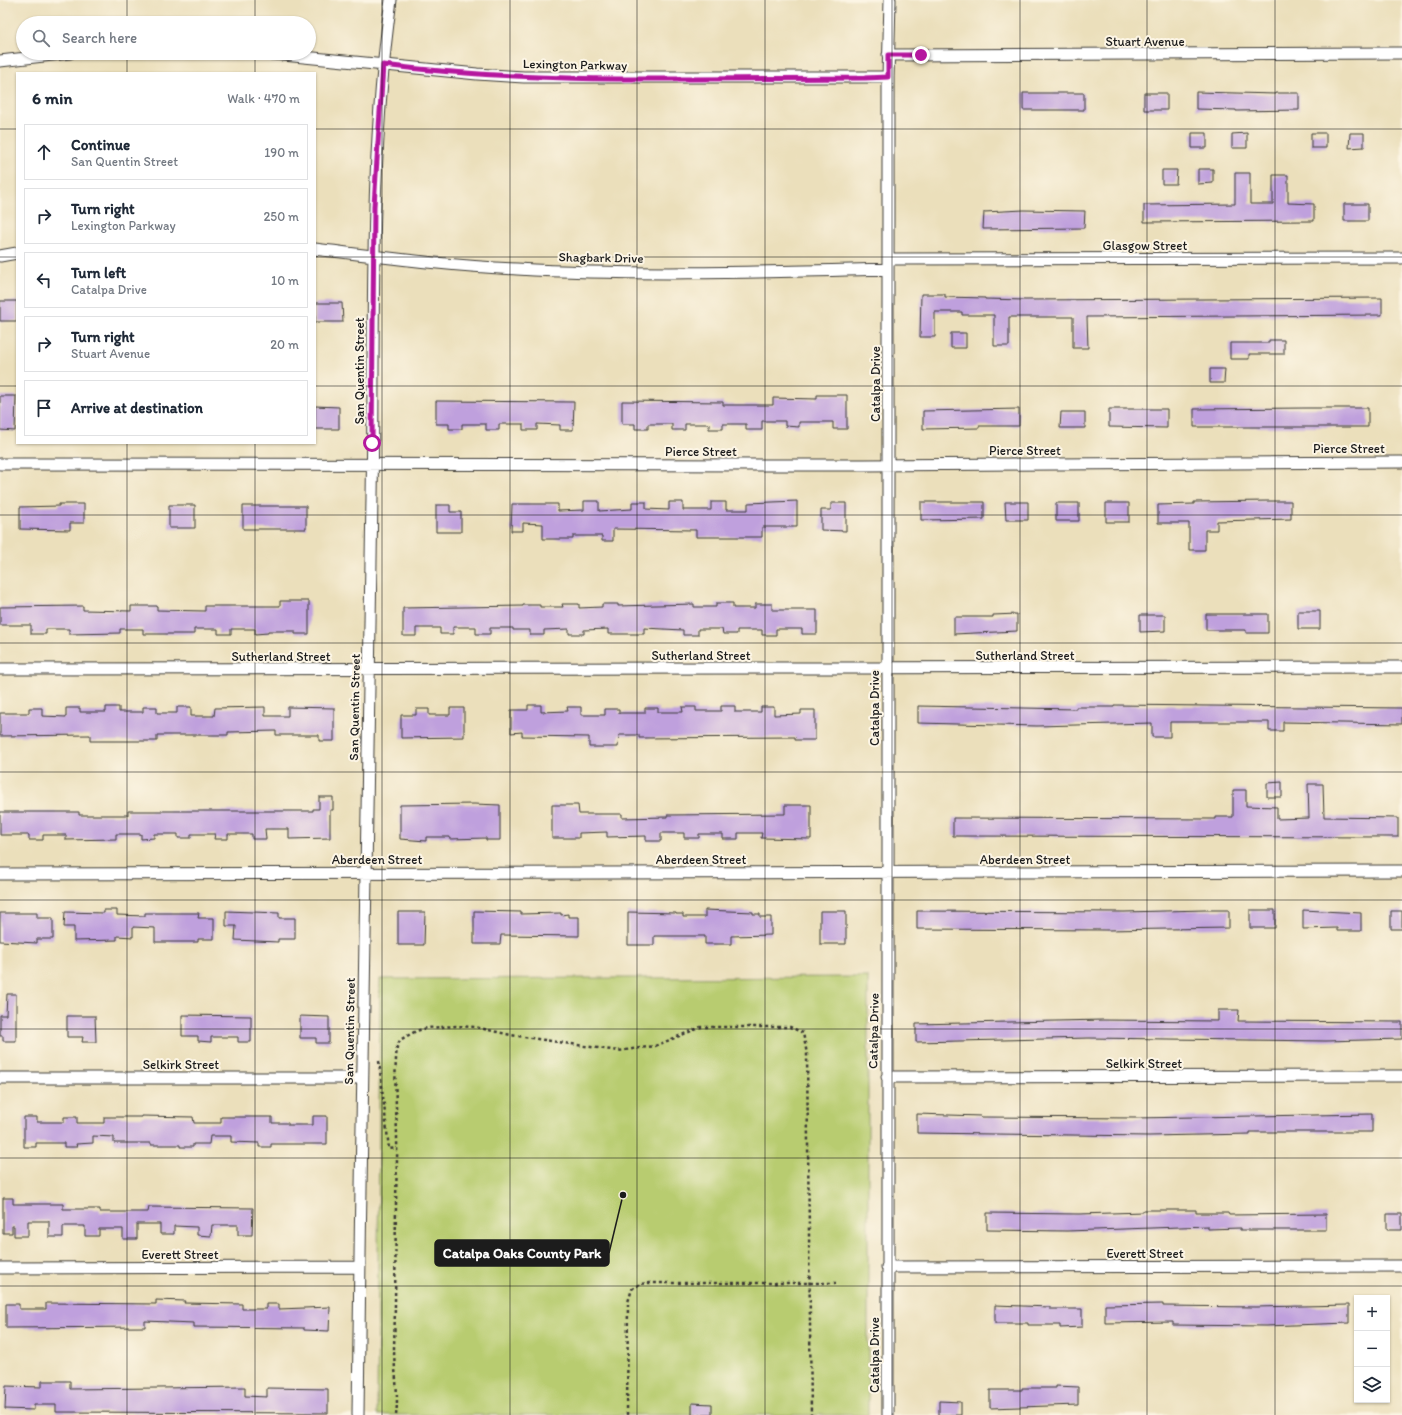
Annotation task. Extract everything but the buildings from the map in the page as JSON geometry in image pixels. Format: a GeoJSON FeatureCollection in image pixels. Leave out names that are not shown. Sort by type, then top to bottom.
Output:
{"type":"FeatureCollection","features":[{"type":"Feature","properties":{"kind":"street","name":"San Quentin Street"},"geometry":{"type":"LineString","coordinates":[[358,1415],[375,176],[383,65],[391,0]]}},
{"type":"Feature","properties":{"kind":"street","name":"Catalpa Drive"},"geometry":{"type":"LineString","coordinates":[[888,1415],[888,55],[890,0]]}},
{"type":"Feature","properties":{"kind":"street","name":"Stuart Avenue"},"geometry":{"type":"LineString","coordinates":[[888,55],[1402,53]]}},
{"type":"Feature","properties":{"kind":"street","name":"Lexington Parkway"},"geometry":{"type":"LineString","coordinates":[[316,58],[477,74],[560,78],[888,77]]}},
{"type":"Feature","properties":{"kind":"street"},"geometry":{"type":"LineString","coordinates":[[0,61],[16,59]]}},
{"type":"Feature","properties":{"kind":"street","name":"Shagbark Drive"},"geometry":{"type":"LineString","coordinates":[[316,249],[455,266],[577,271],[888,264]]}},
{"type":"Feature","properties":{"kind":"street"},"geometry":{"type":"LineString","coordinates":[[0,256],[16,253]]}},
{"type":"Feature","properties":{"kind":"street","name":"Glasgow Street"},"geometry":{"type":"LineString","coordinates":[[888,264],[1402,258]]}},
{"type":"Feature","properties":{"kind":"street","name":"Pierce Street"},"geometry":{"type":"LineString","coordinates":[[0,464],[889,464],[1402,462]]}},
{"type":"Feature","properties":{"kind":"street","name":"Sutherland Street"},"geometry":{"type":"LineString","coordinates":[[0,669],[888,669],[1402,667]]}},
{"type":"Feature","properties":{"kind":"street","name":"Aberdeen Street"},"geometry":{"type":"LineString","coordinates":[[0,874],[888,874],[1402,871]]}},
{"type":"Feature","properties":{"kind":"street","name":"Selkirk Street"},"geometry":{"type":"LineString","coordinates":[[887,1077],[1402,1076]]}},
{"type":"Feature","properties":{"kind":"street","name":"Selkirk Street"},"geometry":{"type":"LineString","coordinates":[[0,1078],[362,1078]]}},
{"type":"Feature","properties":{"kind":"street","name":"Everett Street"},"geometry":{"type":"LineString","coordinates":[[888,1267],[1402,1266]]}},
{"type":"Feature","properties":{"kind":"street","name":"Everett Street"},"geometry":{"type":"LineString","coordinates":[[0,1268],[360,1268]]}},
{"type":"Feature","properties":{"kind":"path"},"geometry":{"type":"LineString","coordinates":[[396,1415],[397,1403],[394,1350],[397,1221],[395,1199],[397,1148],[397,1047],[400,1040],[416,1031],[427,1028],[475,1027],[511,1035],[618,1051],[655,1046],[693,1029],[790,1026],[799,1029],[804,1033],[806,1038],[807,1054],[811,1415]]}},
{"type":"Feature","properties":{"kind":"path"},"geometry":{"type":"LineString","coordinates":[[379,1061],[389,1149],[397,1148]]}},
{"type":"Feature","properties":{"kind":"path"},"geometry":{"type":"LineString","coordinates":[[627,1415],[628,1302],[632,1289],[640,1284],[649,1283],[836,1284]]}},
{"type":"Feature","properties":{"kind":"green space"},"geometry":{"type":"Polygon","coordinates":[[[868,977],[868,1415],[377,1415],[380,979],[868,977]]]}},
{"type":"Feature","properties":{"kind":"place","name":"Catalpa Oaks County Park"},"geometry":{"type":"Point","coordinates":[623,1195]}},
{"type":"Feature","properties":{"kind":"route"},"geometry":{"type":"LineString","coordinates":[[372,443],[374,285],[373,240],[375,176],[383,65],[477,74],[560,78],[865,78],[888,77],[888,55],[921,55]]}}]}
